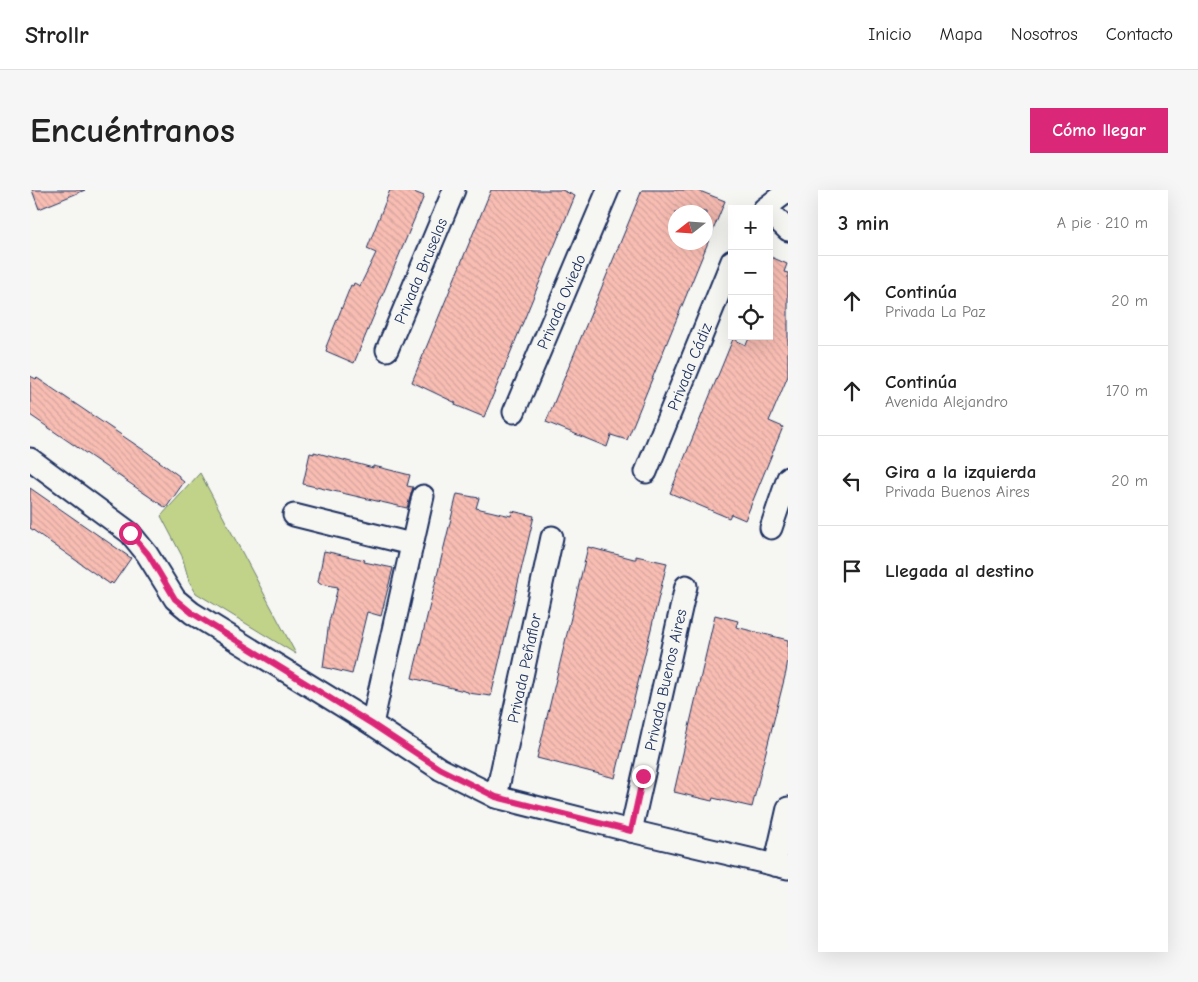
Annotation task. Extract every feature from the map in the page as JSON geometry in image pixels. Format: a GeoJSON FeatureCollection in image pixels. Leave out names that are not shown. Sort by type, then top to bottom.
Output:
{"type":"FeatureCollection","features":[{"type":"Feature","properties":{"kind":"street","name":"Privada Bruselas"},"geometry":{"type":"LineString","coordinates":[[387,350],[454,190]]}},
{"type":"Feature","properties":{"kind":"street","name":"Privada Oviedo"},"geometry":{"type":"LineString","coordinates":[[514,412],[608,190]]}},
{"type":"Feature","properties":{"kind":"street"},"geometry":{"type":"LineString","coordinates":[[771,205],[788,191]]}},
{"type":"Feature","properties":{"kind":"street"},"geometry":{"type":"LineString","coordinates":[[773,216],[788,230]]}},
{"type":"Feature","properties":{"kind":"street","name":"Privada Cádiz"},"geometry":{"type":"LineString","coordinates":[[646,472],[728,271]]}},
{"type":"Feature","properties":{"kind":"street"},"geometry":{"type":"LineString","coordinates":[[30,459],[130,533],[148,554],[175,599],[192,613],[372,724],[440,769],[496,797],[782,866],[788,808]]}},
{"type":"Feature","properties":{"kind":"street"},"geometry":{"type":"LineString","coordinates":[[770,528],[788,478]]}},
{"type":"Feature","properties":{"kind":"street"},"geometry":{"type":"LineString","coordinates":[[372,724],[423,496]]}},
{"type":"Feature","properties":{"kind":"street"},"geometry":{"type":"LineString","coordinates":[[294,516],[411,544]]}},
{"type":"Feature","properties":{"kind":"street","name":"Privada Peñaflor"},"geometry":{"type":"LineString","coordinates":[[496,797],[552,537]]}},
{"type":"Feature","properties":{"kind":"street","name":"Privada Buenos Aires"},"geometry":{"type":"LineString","coordinates":[[631,831],[686,586]]}},
{"type":"Feature","properties":{"kind":"green space"},"geometry":{"type":"Polygon","coordinates":[[[200,473],[296,654],[196,593],[189,581],[182,556],[161,516],[200,473]]]}},
{"type":"Feature","properties":{"kind":"building"},"geometry":{"type":"Polygon","coordinates":[[[32,190],[85,190],[39,209],[32,190]]]}},
{"type":"Feature","properties":{"kind":"building"},"geometry":{"type":"Polygon","coordinates":[[[390,190],[409,190],[424,196],[354,363],[326,351],[326,347],[351,285],[353,286],[354,283],[360,286],[376,253],[367,249],[390,190]]]}},
{"type":"Feature","properties":{"kind":"building"},"geometry":{"type":"Polygon","coordinates":[[[491,190],[562,190],[575,196],[484,417],[455,405],[456,403],[412,382],[491,190]]]}},
{"type":"Feature","properties":{"kind":"building"},"geometry":{"type":"Polygon","coordinates":[[[642,190],[697,190],[725,201],[713,230],[713,205],[668,205],[668,250],[705,250],[627,440],[611,435],[607,447],[546,422],[642,190]]]}},
{"type":"Feature","properties":{"kind":"building"},"geometry":{"type":"Polygon","coordinates":[[[773,258],[787,264],[784,272],[788,273],[788,376],[769,421],[783,427],[745,520],[731,514],[729,518],[670,493],[733,340],[746,345],[748,340],[773,340],[773,258]]]}},
{"type":"Feature","properties":{"kind":"building"},"geometry":{"type":"Polygon","coordinates":[[[30,376],[37,378],[179,476],[184,482],[166,508],[30,415],[30,376]]]}},
{"type":"Feature","properties":{"kind":"building"},"geometry":{"type":"Polygon","coordinates":[[[314,452],[373,468],[373,466],[410,475],[407,486],[413,487],[407,508],[303,484],[310,453],[314,454],[314,452]]]}},
{"type":"Feature","properties":{"kind":"building"},"geometry":{"type":"Polygon","coordinates":[[[30,488],[131,558],[113,584],[111,582],[110,584],[30,528],[30,488]]]}},
{"type":"Feature","properties":{"kind":"building"},"geometry":{"type":"Polygon","coordinates":[[[457,494],[479,498],[476,508],[511,516],[512,511],[534,516],[491,696],[468,693],[412,678],[457,494]]]}},
{"type":"Feature","properties":{"kind":"building"},"geometry":{"type":"Polygon","coordinates":[[[588,547],[634,559],[636,559],[636,556],[667,563],[615,778],[537,758],[588,547]]]}},
{"type":"Feature","properties":{"kind":"building"},"geometry":{"type":"Polygon","coordinates":[[[324,551],[393,568],[381,616],[367,612],[352,674],[323,667],[329,622],[338,587],[318,582],[324,551]]]}},
{"type":"Feature","properties":{"kind":"building"},"geometry":{"type":"Polygon","coordinates":[[[715,615],[738,621],[736,627],[788,640],[786,672],[752,807],[713,798],[712,801],[674,792],[715,615]]]}},
{"type":"Feature","properties":{"kind":"route"},"geometry":{"type":"LineString","coordinates":[[130,533],[148,554],[175,599],[192,613],[372,724],[440,769],[496,797],[631,831],[643,776]]}}]}
